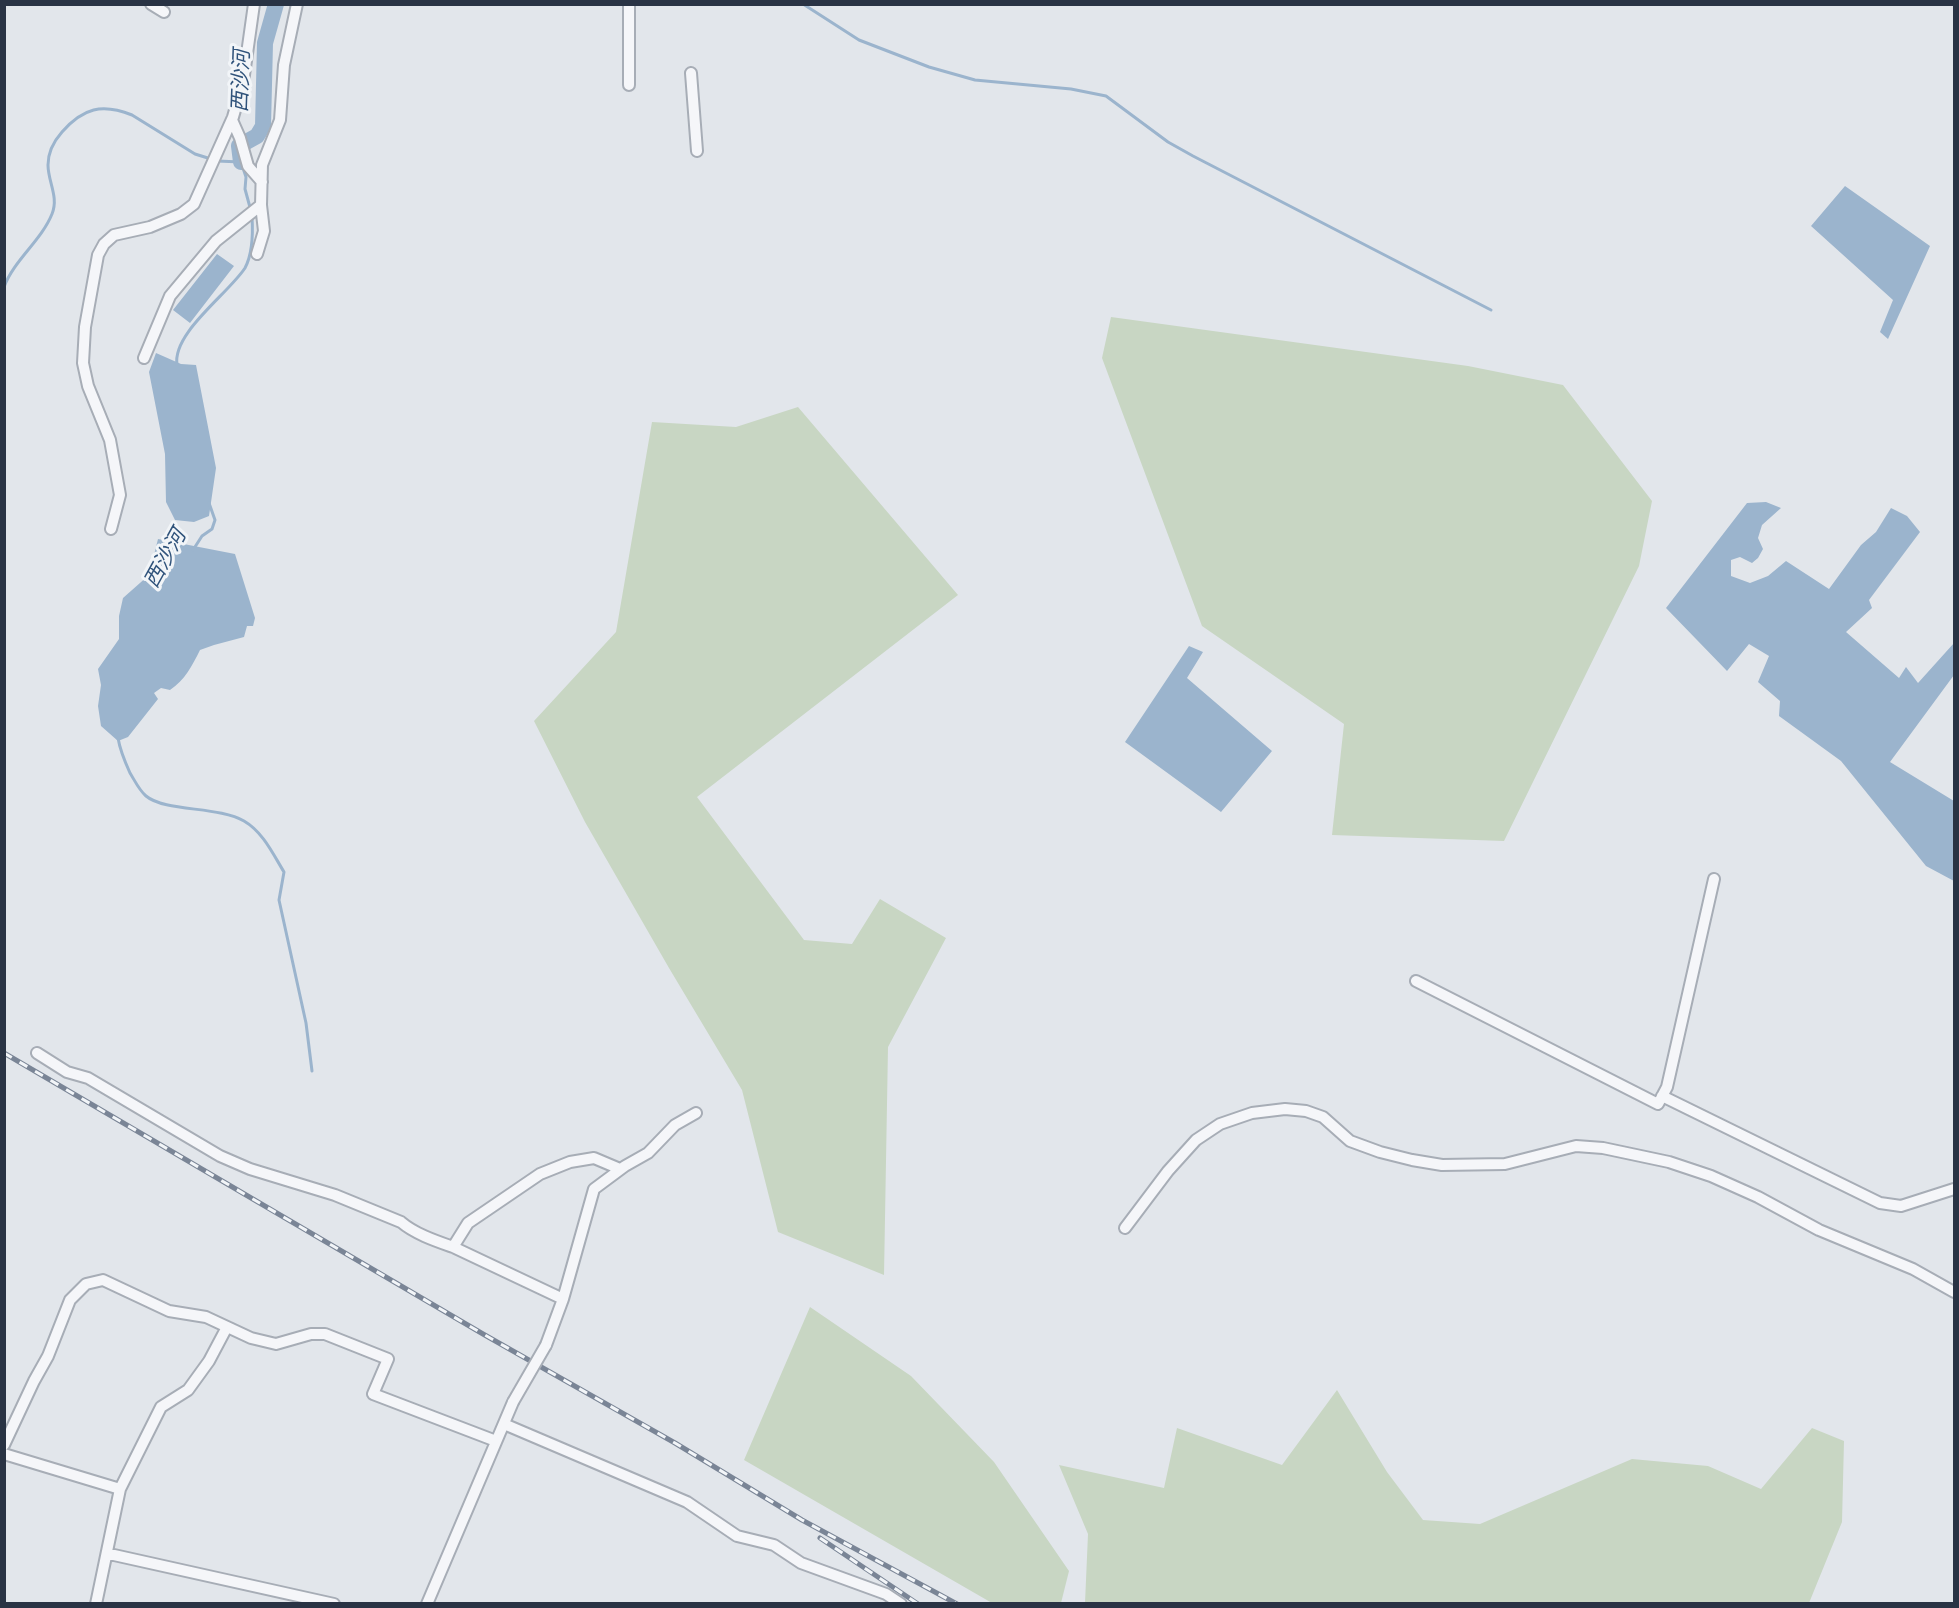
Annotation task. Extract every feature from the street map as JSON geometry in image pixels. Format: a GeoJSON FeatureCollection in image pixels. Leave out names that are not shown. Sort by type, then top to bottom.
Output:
{"type":"FeatureCollection","features":[{"type":"Feature","properties":{"kind":"street"},"geometry":{"type":"LineString","coordinates":[[152,4],[164,12]]}},
{"type":"Feature","properties":{"kind":"street"},"geometry":{"type":"LineString","coordinates":[[111,529],[120,495],[110,440],[88,386],[83,363],[86,327],[98,255],[104,244],[114,235],[150,227],[181,214],[194,204],[232,120],[243,82],[254,4]]}},
{"type":"Feature","properties":{"kind":"street"},"geometry":{"type":"LineString","coordinates":[[256,254],[264,231],[261,205],[262,165],[280,120],[284,65],[297,4]]}},
{"type":"Feature","properties":{"kind":"street"},"geometry":{"type":"LineString","coordinates":[[629,4],[629,85]]}},
{"type":"Feature","properties":{"kind":"street"},"geometry":{"type":"LineString","coordinates":[[691,73],[697,151]]}},
{"type":"Feature","properties":{"kind":"street"},"geometry":{"type":"LineString","coordinates":[[232,120],[248,166],[262,182]]}},
{"type":"Feature","properties":{"kind":"street"},"geometry":{"type":"LineString","coordinates":[[144,358],[170,296],[216,241],[261,205]]}},
{"type":"Feature","properties":{"kind":"street"},"geometry":{"type":"LineString","coordinates":[[1416,981],[1658,1104],[1667,1088],[1714,879]]}},
{"type":"Feature","properties":{"kind":"street"},"geometry":{"type":"LineString","coordinates":[[37,1053],[67,1072],[88,1078],[220,1156],[250,1169],[335,1195],[401,1222],[406,1227],[564,1299]]}},
{"type":"Feature","properties":{"kind":"street"},"geometry":{"type":"LineString","coordinates":[[1662,1096],[1880,1203],[1901,1206],[1954,1189]]}},
{"type":"Feature","properties":{"kind":"street"},"geometry":{"type":"LineString","coordinates":[[1125,1228],[1168,1171],[1196,1140],[1220,1124],[1252,1113],[1285,1109],[1306,1111],[1323,1117],[1350,1141],[1380,1152],[1442,1165],[1505,1164],[1576,1146],[1603,1148],[1670,1162],[1711,1176],[1819,1230],[1913,1269],[1954,1292]]}},
{"type":"Feature","properties":{"kind":"street"},"geometry":{"type":"LineString","coordinates":[[428,1604],[513,1402],[546,1345],[564,1299],[594,1189],[620,1169],[648,1153],[675,1125],[696,1113]]}},
{"type":"Feature","properties":{"kind":"street"},"geometry":{"type":"LineString","coordinates":[[453,1247],[468,1223],[540,1174],[570,1162],[594,1158],[620,1169]]}},
{"type":"Feature","properties":{"kind":"street"},"geometry":{"type":"LineString","coordinates":[[4,1445],[48,1356],[70,1300],[86,1284],[104,1280],[169,1311],[206,1317],[251,1338],[276,1344],[311,1334],[325,1334],[388,1359],[373,1394],[496,1441]]}},
{"type":"Feature","properties":{"kind":"street"},"geometry":{"type":"LineString","coordinates":[[96,1604],[120,1489],[160,1407],[188,1390],[209,1361],[227,1327]]}},
{"type":"Feature","properties":{"kind":"street"},"geometry":{"type":"LineString","coordinates":[[504,1424],[687,1503],[737,1536],[774,1545],[801,1563],[886,1594],[901,1604]]}},
{"type":"Feature","properties":{"kind":"street"},"geometry":{"type":"LineString","coordinates":[[4,1454],[120,1489]]}},
{"type":"Feature","properties":{"kind":"street"},"geometry":{"type":"LineString","coordinates":[[107,1555],[334,1604]]}},
{"type":"Feature","properties":{"kind":"green space"},"geometry":{"type":"Polygon","coordinates":[[[1111,317],[1468,366],[1563,385],[1652,501],[1639,566],[1504,841],[1332,835],[1344,724],[1202,626],[1102,358],[1111,317]]]}},
{"type":"Feature","properties":{"kind":"green space"},"geometry":{"type":"Polygon","coordinates":[[[798,407],[958,595],[697,797],[804,940],[852,944],[880,899],[946,938],[888,1047],[884,1275],[778,1232],[742,1090],[585,822],[534,721],[616,632],[652,422],[736,427],[798,407]]]}},
{"type":"Feature","properties":{"kind":"green space"},"geometry":{"type":"Polygon","coordinates":[[[810,1307],[911,1376],[994,1462],[1069,1571],[1061,1603],[992,1603],[744,1460],[810,1307]]]}},
{"type":"Feature","properties":{"kind":"green space"},"geometry":{"type":"Polygon","coordinates":[[[1337,1390],[1387,1472],[1423,1520],[1480,1524],[1632,1459],[1708,1466],[1761,1489],[1812,1428],[1844,1441],[1842,1522],[1809,1603],[1085,1603],[1088,1534],[1059,1465],[1164,1488],[1177,1428],[1282,1465],[1337,1390]]]}},
{"type":"Feature","properties":{"kind":"water"},"geometry":{"type":"Polygon","coordinates":[[[1845,186],[1930,246],[1888,339],[1880,332],[1893,300],[1811,226],[1845,186]]]}},
{"type":"Feature","properties":{"kind":"water"},"geometry":{"type":"Polygon","coordinates":[[[217,254],[234,266],[190,323],[173,310],[217,254]]]}},
{"type":"Feature","properties":{"kind":"water"},"geometry":{"type":"Polygon","coordinates":[[[156,353],[181,364],[196,365],[216,468],[209,516],[194,522],[175,520],[166,502],[165,454],[149,372],[156,353]]]}},
{"type":"Feature","properties":{"kind":"water"},"geometry":{"type":"Polygon","coordinates":[[[1766,502],[1781,508],[1762,525],[1758,538],[1763,549],[1758,558],[1752,563],[1740,557],[1731,560],[1731,576],[1750,583],[1768,576],[1786,561],[1829,589],[1861,545],[1876,532],[1891,508],[1907,516],[1920,532],[1869,600],[1872,608],[1846,632],[1899,678],[1906,667],[1918,683],[1954,643],[1954,675],[1890,762],[1954,801],[1954,881],[1926,866],[1841,761],[1779,716],[1780,701],[1758,682],[1769,656],[1749,644],[1727,671],[1666,608],[1747,503],[1766,502]]]}},
{"type":"Feature","properties":{"kind":"water"},"geometry":{"type":"Polygon","coordinates":[[[158,539],[235,554],[255,618],[253,626],[247,626],[244,637],[200,650],[180,682],[170,690],[161,688],[154,693],[158,699],[128,737],[118,741],[101,726],[98,706],[101,685],[98,669],[119,639],[119,616],[123,598],[149,575],[158,539]]]}},
{"type":"Feature","properties":{"kind":"water"},"geometry":{"type":"Polygon","coordinates":[[[1189,646],[1203,652],[1187,678],[1272,751],[1221,812],[1125,742],[1189,646]]]}},
{"type":"Feature","properties":{"kind":"waterway","name":"西沙河"},"geometry":{"type":"LineString","coordinates":[[241,162],[239,146],[257,136],[263,126],[265,43],[276,4]]}},
{"type":"Feature","properties":{"kind":"waterway"},"geometry":{"type":"LineString","coordinates":[[803,4],[859,40],[929,67],[975,80],[1071,89],[1106,96],[1168,142],[1193,156],[1491,310]]}},
{"type":"Feature","properties":{"kind":"waterway"},"geometry":{"type":"LineString","coordinates":[[4,287],[8,277],[41,233],[52,214],[54,196],[48,171],[52,147],[59,135],[85,113],[111,109],[132,115],[195,154],[211,159]]}},
{"type":"Feature","properties":{"kind":"waterway","name":"西沙河"},"geometry":{"type":"LineString","coordinates":[[217,161],[241,162],[246,177],[245,189],[251,211]]}},
{"type":"Feature","properties":{"kind":"waterway","name":"西沙河"},"geometry":{"type":"LineString","coordinates":[[177,365],[178,353],[183,340],[192,327],[245,268],[251,249],[252,217]]}},
{"type":"Feature","properties":{"kind":"waterway","name":"西沙河"},"geometry":{"type":"LineString","coordinates":[[193,550],[202,536],[212,529],[215,520],[209,503]]}},
{"type":"Feature","properties":{"kind":"waterway","name":"西沙河"},"geometry":{"type":"LineString","coordinates":[[118,738],[130,773],[146,796],[166,805],[233,816],[257,831],[272,851],[284,872],[279,900],[306,1023],[312,1071]]}},
{"type":"Feature","properties":{"kind":"railway"},"geometry":{"type":"LineString","coordinates":[[4,1053],[483,1334],[675,1443],[802,1520],[957,1604]]}},
{"type":"Feature","properties":{"kind":"railway"},"geometry":{"type":"LineString","coordinates":[[820,1538],[918,1604]]}}]}
